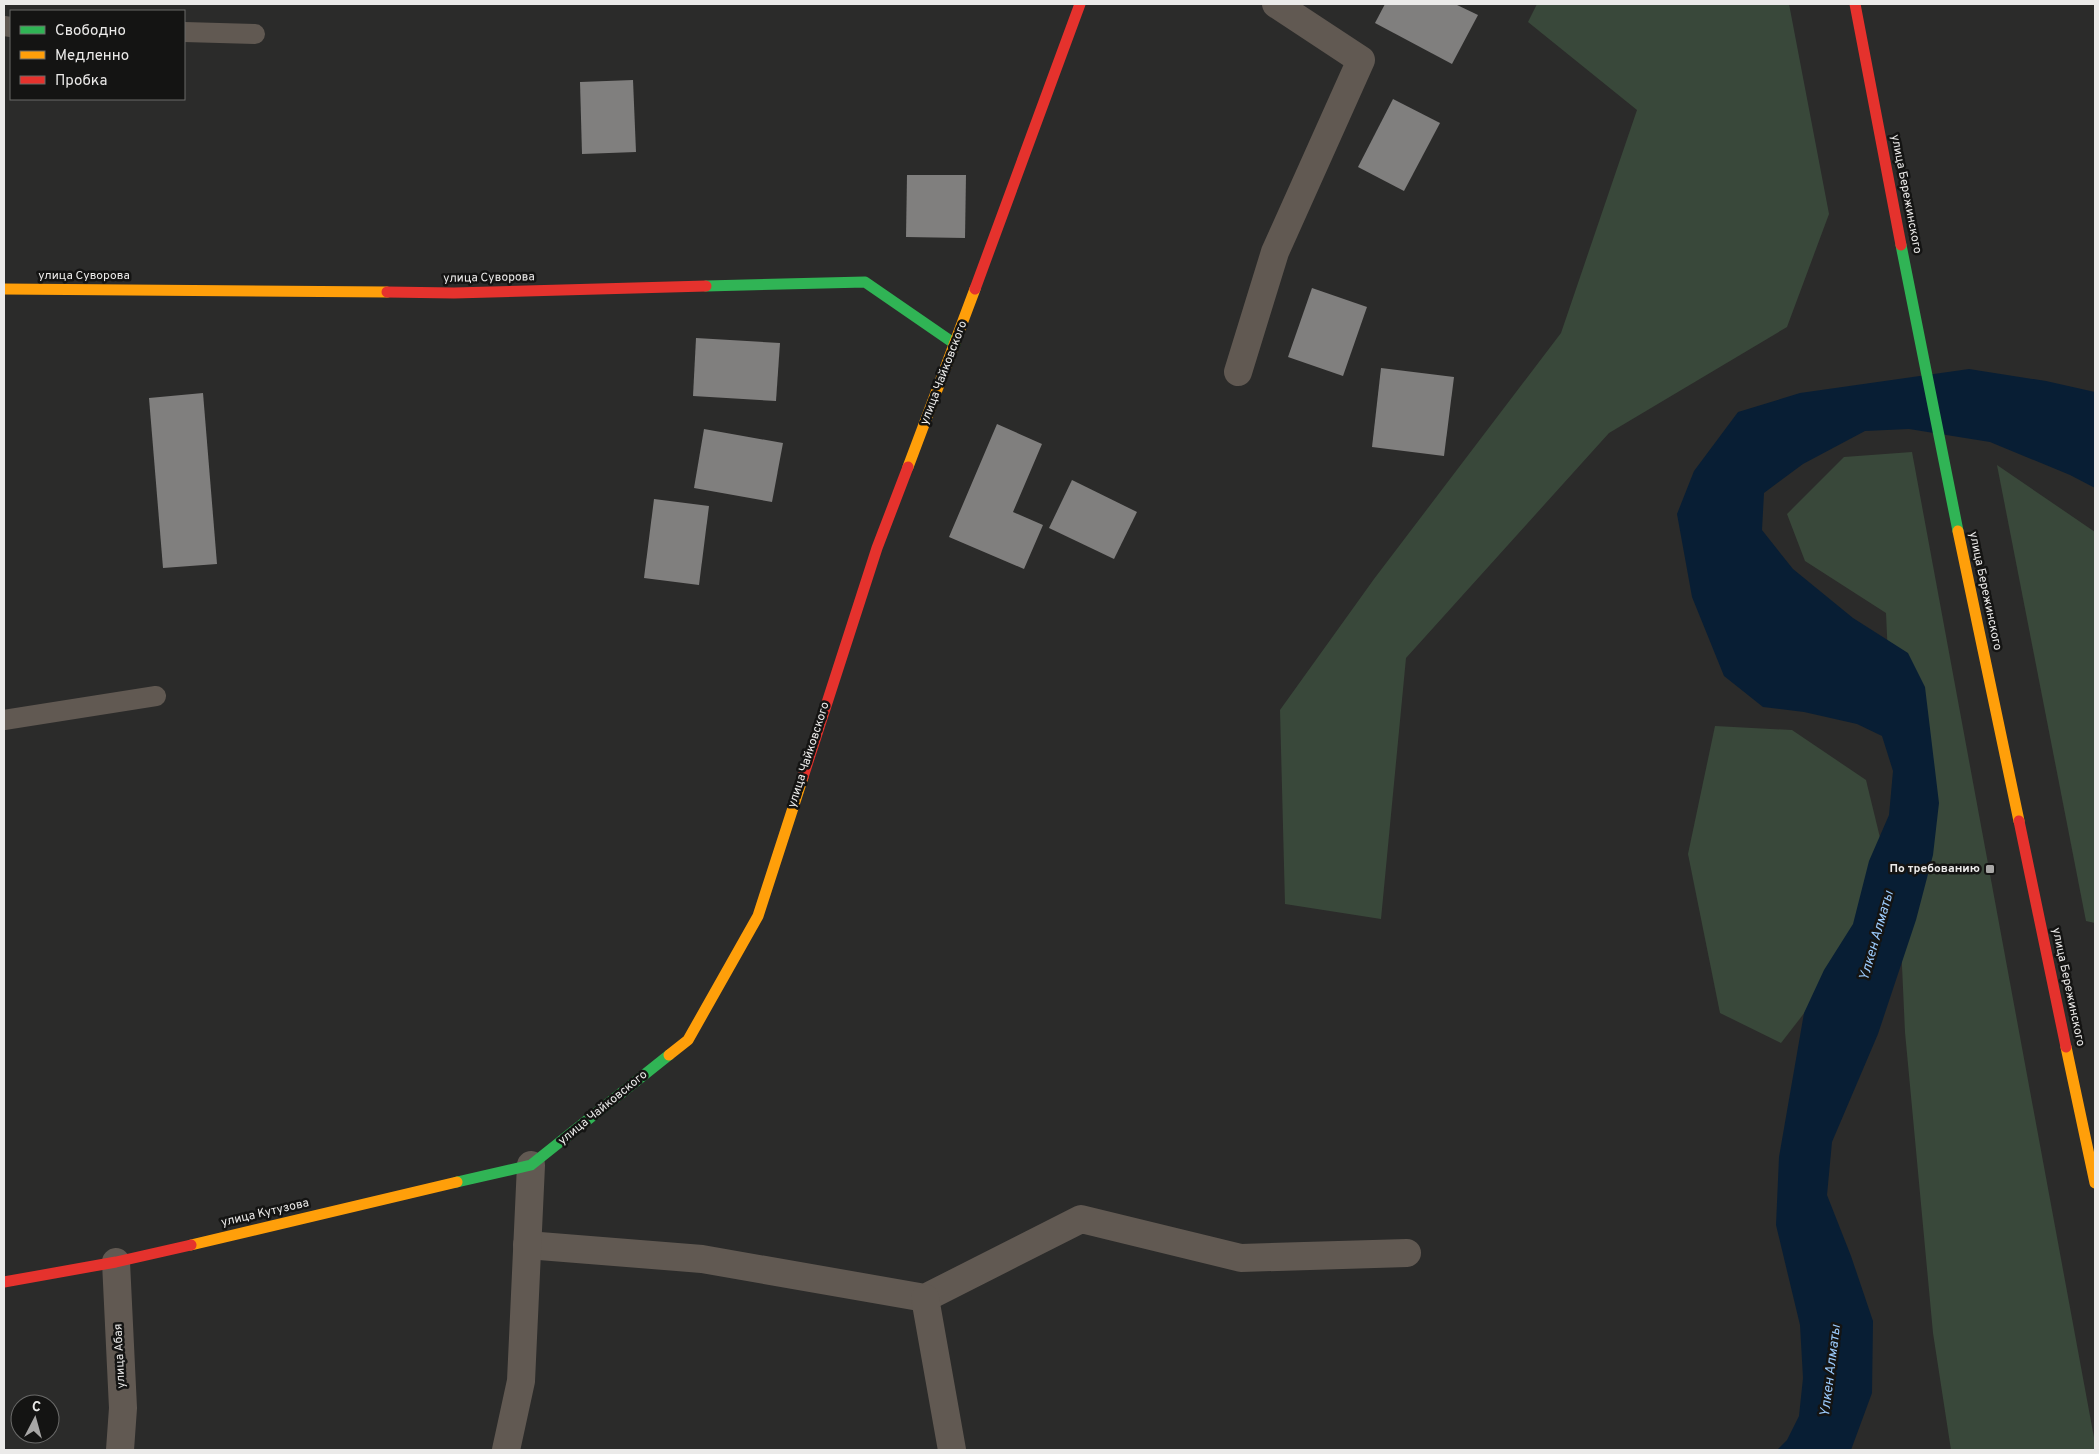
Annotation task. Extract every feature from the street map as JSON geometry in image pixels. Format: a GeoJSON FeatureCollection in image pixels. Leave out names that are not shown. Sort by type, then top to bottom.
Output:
{"type":"FeatureCollection","features":[{"type":"Feature","properties":{"kind":"street","name":"улица Чайковского"},"geometry":{"type":"LineString","coordinates":[[531,1165],[688,1040],[758,916],[877,548],[955,344],[1080,4]]}},
{"type":"Feature","properties":{"kind":"street"},"geometry":{"type":"LineString","coordinates":[[1238,372],[1275,252],[1361,60],[1276,4]]}},
{"type":"Feature","properties":{"kind":"street","name":"улица Бережинского"},"geometry":{"type":"LineString","coordinates":[[1855,4],[1937,429],[2095,1183]]}},
{"type":"Feature","properties":{"kind":"street","name":"улица Суворова"},"geometry":{"type":"LineString","coordinates":[[4,289],[454,293],[865,282],[955,344]]}},
{"type":"Feature","properties":{"kind":"street"},"geometry":{"type":"LineString","coordinates":[[506,1450],[521,1381],[531,1165]]}},
{"type":"Feature","properties":{"kind":"street","name":"улица Кутузова"},"geometry":{"type":"LineString","coordinates":[[4,1282],[116,1262],[531,1165]]}},
{"type":"Feature","properties":{"kind":"street"},"geometry":{"type":"LineString","coordinates":[[527,1245],[702,1259],[925,1298],[1080,1219],[1241,1258],[1407,1253]]}},
{"type":"Feature","properties":{"kind":"street","name":"улица Абая"},"geometry":{"type":"LineString","coordinates":[[116,1262],[123,1408],[120,1450]]}},
{"type":"Feature","properties":{"kind":"street"},"geometry":{"type":"LineString","coordinates":[[925,1298],[952,1450]]}},
{"type":"Feature","properties":{"kind":"lane"},"geometry":{"type":"LineString","coordinates":[[185,32],[255,34]]}},
{"type":"Feature","properties":{"kind":"lane"},"geometry":{"type":"LineString","coordinates":[[4,720],[156,696]]}},
{"type":"Feature","properties":{"kind":"green space"},"geometry":{"type":"Polygon","coordinates":[[[1537,4],[1789,4],[1829,214],[1787,327],[1609,433],[1406,658],[1381,919],[1285,904],[1280,710],[1374,579],[1561,333],[1637,110],[1528,22],[1537,4]]]}},
{"type":"Feature","properties":{"kind":"green space"},"geometry":{"type":"Polygon","coordinates":[[[1912,452],[2095,1450],[1951,1450],[1933,1333],[1905,1032],[1886,613],[1805,561],[1787,514],[1844,457],[1912,452]]]}},
{"type":"Feature","properties":{"kind":"green space"},"geometry":{"type":"Polygon","coordinates":[[[1997,465],[2095,532],[2095,923],[2086,921],[1997,465]]]}},
{"type":"Feature","properties":{"kind":"green space"},"geometry":{"type":"Polygon","coordinates":[[[1715,726],[1792,730],[1866,780],[1883,850],[1843,963],[1781,1043],[1720,1013],[1688,854],[1715,726]]]}},
{"type":"Feature","properties":{"kind":"water","name":"Үлкен Алматы"},"geometry":{"type":"Polygon","coordinates":[[[1969,369],[2046,381],[2095,392],[2095,488],[2070,475],[1990,442],[1909,429],[1865,431],[1803,464],[1764,493],[1762,530],[1793,569],[1853,618],[1908,653],[1925,687],[1939,803],[1933,855],[1916,920],[1878,1034],[1832,1142],[1827,1195],[1851,1256],[1873,1321],[1872,1393],[1851,1450],[1777,1450],[1787,1440],[1799,1416],[1803,1378],[1800,1325],[1776,1225],[1779,1157],[1804,1013],[1824,970],[1853,924],[1869,861],[1889,815],[1893,771],[1882,736],[1857,724],[1804,712],[1763,707],[1724,676],[1692,597],[1677,514],[1694,471],[1738,412],[1800,393],[1969,369]]]}},
{"type":"Feature","properties":{"kind":"building"},"geometry":{"type":"Polygon","coordinates":[[[1385,4],[1455,4],[1478,15],[1452,64],[1375,23],[1385,4]]]}},
{"type":"Feature","properties":{"kind":"building"},"geometry":{"type":"Polygon","coordinates":[[[633,80],[636,152],[582,154],[580,82],[633,80]]]}},
{"type":"Feature","properties":{"kind":"building"},"geometry":{"type":"Polygon","coordinates":[[[1393,99],[1440,123],[1404,191],[1358,167],[1393,99]]]}},
{"type":"Feature","properties":{"kind":"building"},"geometry":{"type":"Polygon","coordinates":[[[907,175],[966,175],[965,238],[906,237],[907,175]]]}},
{"type":"Feature","properties":{"kind":"building"},"geometry":{"type":"Polygon","coordinates":[[[1312,288],[1367,307],[1343,376],[1288,357],[1312,288]]]}},
{"type":"Feature","properties":{"kind":"building"},"geometry":{"type":"Polygon","coordinates":[[[696,338],[780,343],[776,401],[693,396],[696,338]]]}},
{"type":"Feature","properties":{"kind":"building"},"geometry":{"type":"Polygon","coordinates":[[[1381,368],[1454,377],[1444,456],[1372,447],[1381,368]]]}},
{"type":"Feature","properties":{"kind":"building"},"geometry":{"type":"Polygon","coordinates":[[[203,393],[217,564],[163,568],[149,398],[203,393]]]}},
{"type":"Feature","properties":{"kind":"building"},"geometry":{"type":"Polygon","coordinates":[[[997,424],[1042,444],[1013,512],[1043,525],[1024,569],[949,537],[997,424]]]}},
{"type":"Feature","properties":{"kind":"building"},"geometry":{"type":"Polygon","coordinates":[[[704,429],[783,443],[772,502],[694,488],[704,429]]]}},
{"type":"Feature","properties":{"kind":"building"},"geometry":{"type":"Polygon","coordinates":[[[1072,480],[1137,512],[1114,559],[1049,528],[1072,480]]]}},
{"type":"Feature","properties":{"kind":"building"},"geometry":{"type":"Polygon","coordinates":[[[654,499],[709,506],[699,585],[644,578],[654,499]]]}},
{"type":"Feature","properties":{"kind":"traffic: fast"},"geometry":{"type":"LineString","coordinates":[[1901,245],[1958,531]]}},
{"type":"Feature","properties":{"kind":"traffic: fast"},"geometry":{"type":"LineString","coordinates":[[706,286],[865,282],[955,344]]}},
{"type":"Feature","properties":{"kind":"traffic: fast"},"geometry":{"type":"LineString","coordinates":[[457,1182],[531,1165],[669,1055]]}},
{"type":"Feature","properties":{"kind":"traffic: slow"},"geometry":{"type":"LineString","coordinates":[[4,289],[387,292]]}},
{"type":"Feature","properties":{"kind":"traffic: slow"},"geometry":{"type":"LineString","coordinates":[[908,467],[975,289]]}},
{"type":"Feature","properties":{"kind":"traffic: slow"},"geometry":{"type":"LineString","coordinates":[[1958,531],[2019,821]]}},
{"type":"Feature","properties":{"kind":"traffic: slow"},"geometry":{"type":"LineString","coordinates":[[669,1055],[688,1040],[758,916],[803,777]]}},
{"type":"Feature","properties":{"kind":"traffic: slow"},"geometry":{"type":"LineString","coordinates":[[2066,1047],[2095,1183]]}},
{"type":"Feature","properties":{"kind":"traffic: slow"},"geometry":{"type":"LineString","coordinates":[[191,1245],[457,1182]]}},
{"type":"Feature","properties":{"kind":"traffic: jam"},"geometry":{"type":"LineString","coordinates":[[975,289],[1080,4]]}},
{"type":"Feature","properties":{"kind":"traffic: jam"},"geometry":{"type":"LineString","coordinates":[[1855,4],[1901,245]]}},
{"type":"Feature","properties":{"kind":"traffic: jam"},"geometry":{"type":"LineString","coordinates":[[387,292],[454,293],[706,286]]}},
{"type":"Feature","properties":{"kind":"traffic: jam"},"geometry":{"type":"LineString","coordinates":[[803,777],[877,548],[908,467]]}},
{"type":"Feature","properties":{"kind":"traffic: jam"},"geometry":{"type":"LineString","coordinates":[[2019,821],[2066,1047]]}},
{"type":"Feature","properties":{"kind":"traffic: jam"},"geometry":{"type":"LineString","coordinates":[[4,1282],[116,1262],[191,1245]]}},
{"type":"Feature","properties":{"kind":"place","name":"По требованию"},"geometry":{"type":"Point","coordinates":[1990,869]}}]}
